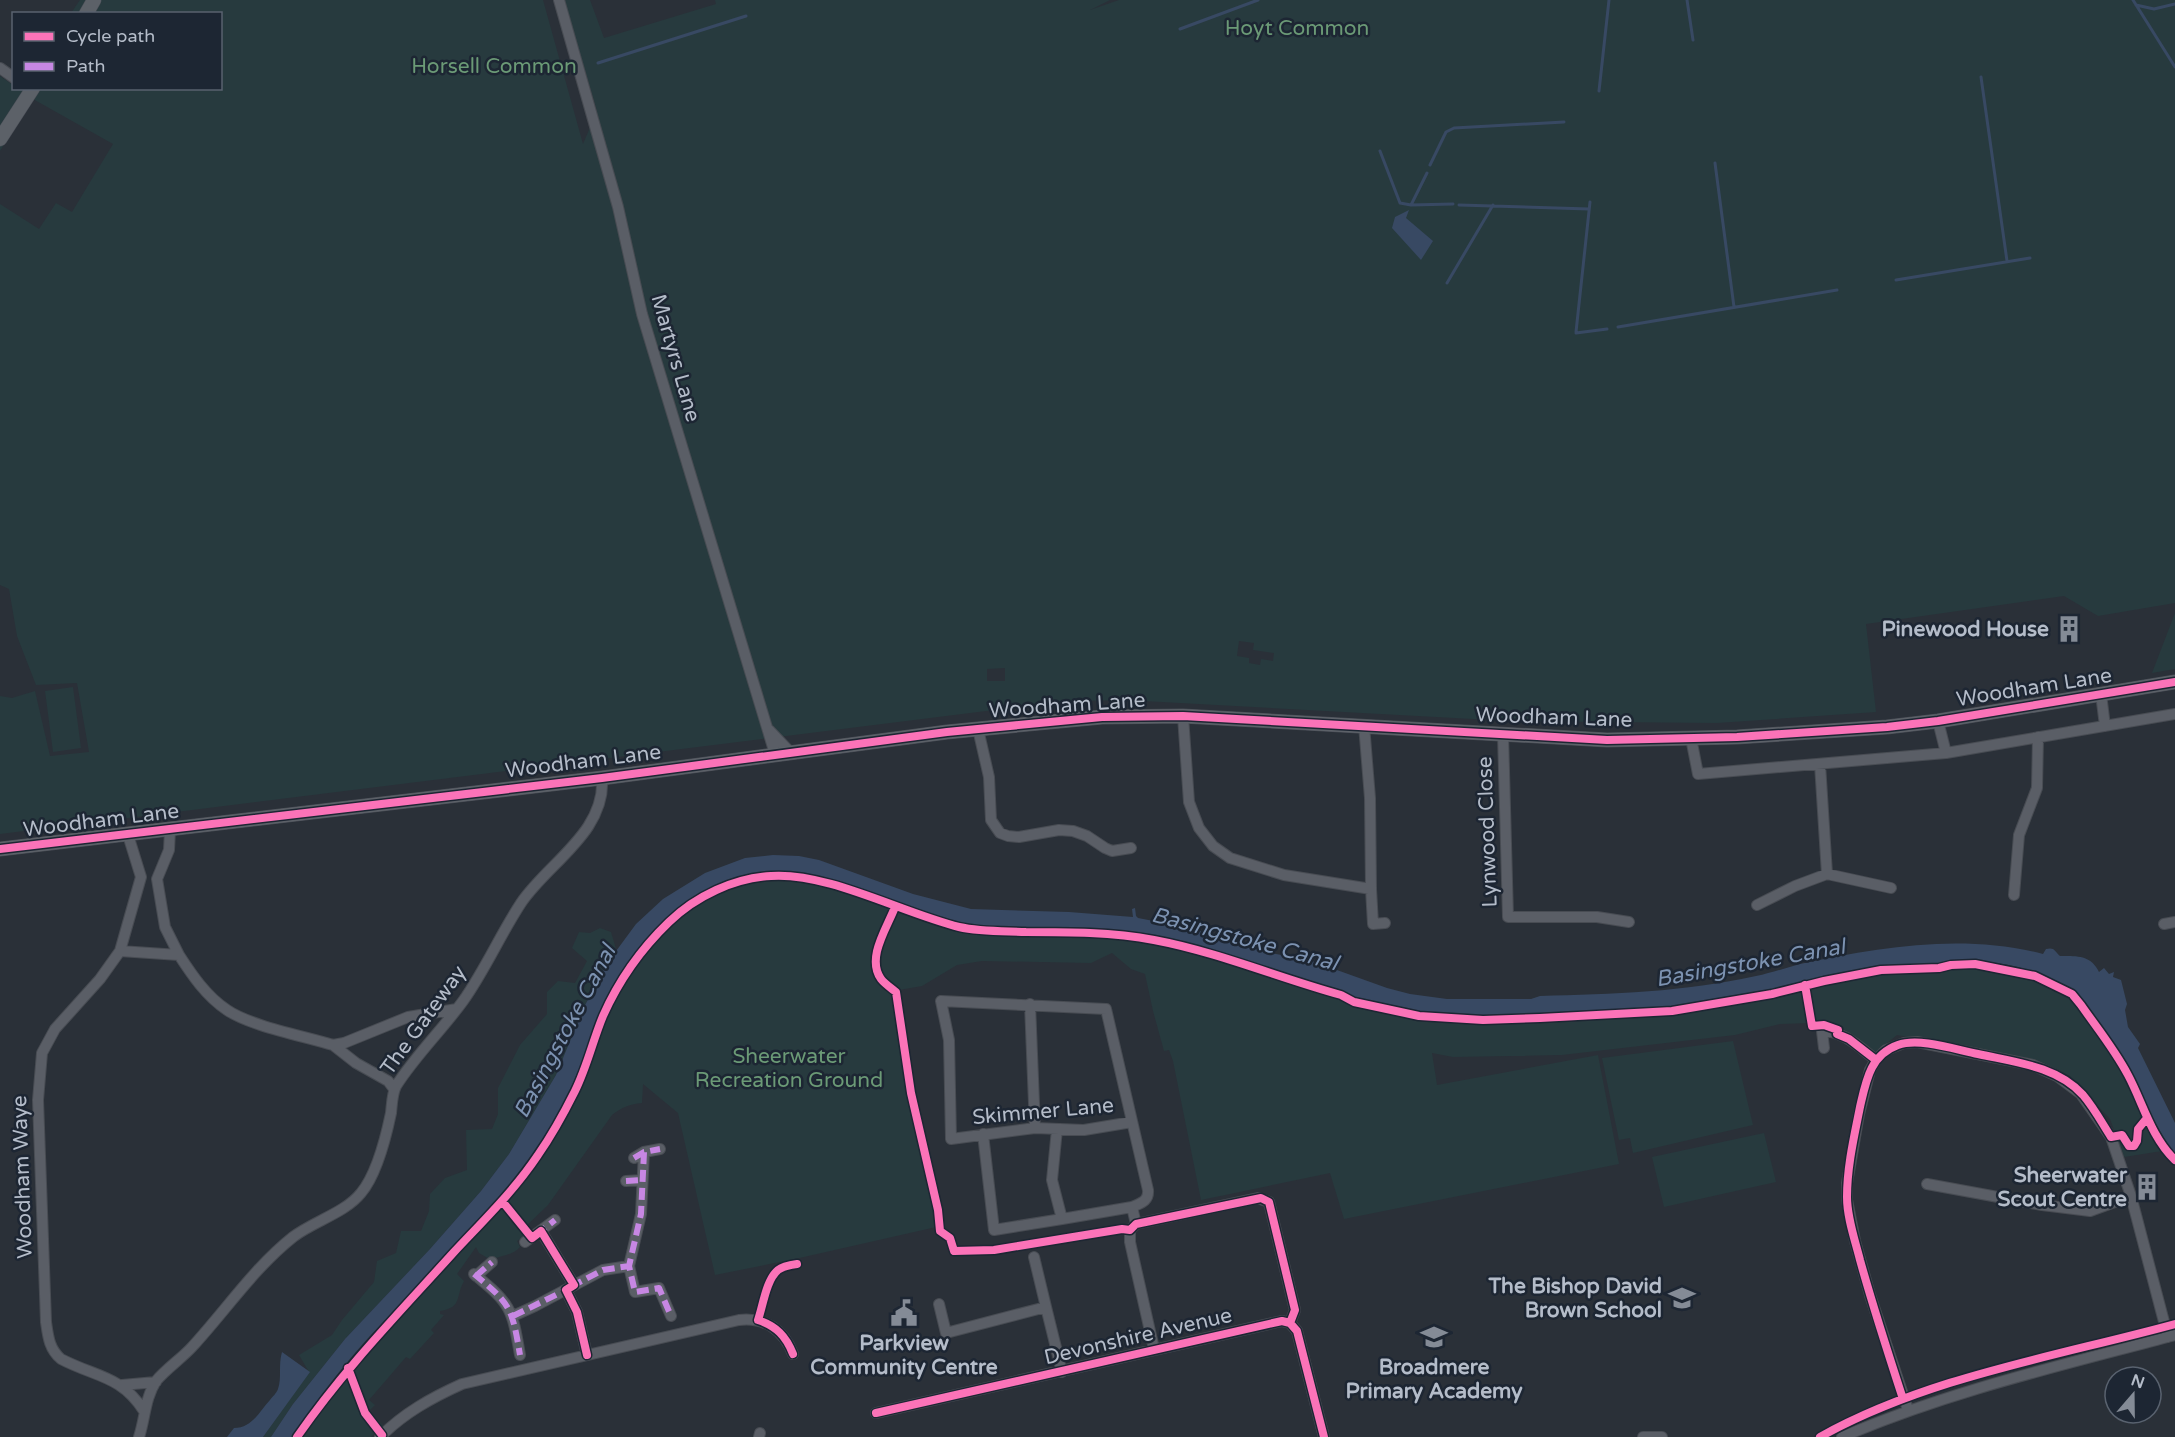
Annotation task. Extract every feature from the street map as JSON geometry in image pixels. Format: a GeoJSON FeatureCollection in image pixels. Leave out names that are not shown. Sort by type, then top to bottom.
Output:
{"type":"FeatureCollection","features":[{"type":"Feature","properties":{"kind":"main road"},"geometry":{"type":"LineString","coordinates":[[0,139],[30,90]]}},
{"type":"Feature","properties":{"kind":"main road","name":"Woodham Lane"},"geometry":{"type":"LineString","coordinates":[[0,849],[602,778],[978,729],[1101,717],[1183,716],[1607,740],[1691,738],[1887,727],[1938,721],[2175,682]]}},
{"type":"Feature","properties":{"kind":"street","name":"Martyrs Lane"},"geometry":{"type":"LineString","coordinates":[[559,0],[618,207],[642,314],[775,754]]}},
{"type":"Feature","properties":{"kind":"street"},"geometry":{"type":"LineString","coordinates":[[2101,694],[2105,726]]}},
{"type":"Feature","properties":{"kind":"street"},"geometry":{"type":"LineString","coordinates":[[1691,738],[1698,774],[1946,753],[2175,714]]}},
{"type":"Feature","properties":{"kind":"street"},"geometry":{"type":"LineString","coordinates":[[1183,716],[1189,802],[1199,828],[1213,846],[1230,858],[1284,875],[1371,889]]}},
{"type":"Feature","properties":{"kind":"street"},"geometry":{"type":"LineString","coordinates":[[1938,721],[1946,753]]}},
{"type":"Feature","properties":{"kind":"street","name":"Martyrs Lane"},"geometry":{"type":"LineString","coordinates":[[765,725],[790,752]]}},
{"type":"Feature","properties":{"kind":"street"},"geometry":{"type":"LineString","coordinates":[[1364,725],[1370,798],[1371,889],[1374,924],[1385,923]]}},
{"type":"Feature","properties":{"kind":"street"},"geometry":{"type":"LineString","coordinates":[[978,729],[989,777],[991,820],[1000,832],[1008,836],[1019,837],[1059,830],[1073,831],[1087,836],[1112,851],[1131,848]]}},
{"type":"Feature","properties":{"kind":"street","name":"Lynwood Close"},"geometry":{"type":"LineString","coordinates":[[1503,734],[1508,917],[1597,917],[1629,922]]}},
{"type":"Feature","properties":{"kind":"street"},"geometry":{"type":"LineString","coordinates":[[2014,896],[2019,836],[2037,788],[2038,737]]}},
{"type":"Feature","properties":{"kind":"street"},"geometry":{"type":"LineString","coordinates":[[1820,764],[1827,874]]}},
{"type":"Feature","properties":{"kind":"street","name":"The Gateway"},"geometry":{"type":"LineString","coordinates":[[139,1437],[144,1411],[156,1382],[193,1347],[263,1263],[308,1226],[346,1207],[361,1193],[373,1172],[382,1145],[391,1114],[394,1089],[457,1009],[522,901],[582,834],[594,817],[601,797],[602,778]]}},
{"type":"Feature","properties":{"kind":"street"},"geometry":{"type":"LineString","coordinates":[[170,830],[169,850],[157,876],[165,927],[179,955],[200,986],[228,1011],[250,1021],[333,1045],[356,1063],[388,1081],[394,1089]]}},
{"type":"Feature","properties":{"kind":"street"},"geometry":{"type":"LineString","coordinates":[[128,835],[141,877],[157,876]]}},
{"type":"Feature","properties":{"kind":"street"},"geometry":{"type":"LineString","coordinates":[[1757,905],[1795,886],[1827,874],[1891,888]]}},
{"type":"Feature","properties":{"kind":"street","name":"Woodham Waye"},"geometry":{"type":"LineString","coordinates":[[122,1385],[61,1359],[53,1351],[49,1340],[45,1312],[39,1071],[47,1040],[105,973],[120,951],[141,877]]}},
{"type":"Feature","properties":{"kind":"street"},"geometry":{"type":"LineString","coordinates":[[120,951],[179,955]]}},
{"type":"Feature","properties":{"kind":"street","name":"Skimmer Lane"},"geometry":{"type":"LineString","coordinates":[[1030,1004],[941,1001],[949,1040],[951,1138],[1035,1128],[1084,1130],[1132,1122]]}},
{"type":"Feature","properties":{"kind":"street"},"geometry":{"type":"LineString","coordinates":[[983,1134],[994,1230],[1132,1207],[1144,1202],[1148,1196],[1106,1009],[1030,1004],[1035,1128]]}},
{"type":"Feature","properties":{"kind":"street"},"geometry":{"type":"LineString","coordinates":[[333,1045],[344,1043],[408,1017],[457,1009]]}},
{"type":"Feature","properties":{"kind":"street"},"geometry":{"type":"LineString","coordinates":[[1824,1048],[1822,1031],[1828,1031],[1843,1036],[1876,1060]]}},
{"type":"Feature","properties":{"kind":"street"},"geometry":{"type":"LineString","coordinates":[[1842,1437],[1908,1410],[1965,1391],[2171,1336],[2131,1196],[2111,1137],[2081,1094],[2057,1076],[2033,1065],[1917,1042],[1896,1045],[1886,1050],[1876,1060],[1867,1078],[1850,1162],[1847,1200],[1855,1241],[1870,1295],[1908,1410]]}},
{"type":"Feature","properties":{"kind":"street"},"geometry":{"type":"LineString","coordinates":[[1057,1129],[1052,1180],[1062,1219]]}},
{"type":"Feature","properties":{"kind":"street"},"geometry":{"type":"LineString","coordinates":[[634,1158],[644,1152],[660,1149]]}},
{"type":"Feature","properties":{"kind":"street"},"geometry":{"type":"LineString","coordinates":[[644,1152],[640,1215],[629,1266],[635,1292],[659,1288],[671,1316]]}},
{"type":"Feature","properties":{"kind":"street"},"geometry":{"type":"LineString","coordinates":[[626,1181],[642,1180]]}},
{"type":"Feature","properties":{"kind":"street"},"geometry":{"type":"LineString","coordinates":[[1927,1184],[2042,1205],[2090,1211],[2131,1196]]}},
{"type":"Feature","properties":{"kind":"street"},"geometry":{"type":"LineString","coordinates":[[1154,1349],[1136,1273],[1130,1230],[1136,1224],[1258,1198],[1269,1202],[1295,1310],[1290,1323],[1298,1331],[1324,1437]]}},
{"type":"Feature","properties":{"kind":"street"},"geometry":{"type":"LineString","coordinates":[[1132,1207],[1136,1224]]}},
{"type":"Feature","properties":{"kind":"street"},"geometry":{"type":"LineString","coordinates":[[525,1242],[555,1220]]}},
{"type":"Feature","properties":{"kind":"street"},"geometry":{"type":"LineString","coordinates":[[541,1231],[570,1288],[587,1355]]}},
{"type":"Feature","properties":{"kind":"street","name":"Devonshire Avenue"},"geometry":{"type":"LineString","coordinates":[[1034,1257],[1062,1372]]}},
{"type":"Feature","properties":{"kind":"street"},"geometry":{"type":"LineString","coordinates":[[492,1262],[475,1275],[503,1298],[513,1316],[520,1355]]}},
{"type":"Feature","properties":{"kind":"street"},"geometry":{"type":"LineString","coordinates":[[513,1316],[603,1270],[629,1266]]}},
{"type":"Feature","properties":{"kind":"street"},"geometry":{"type":"LineString","coordinates":[[939,1304],[946,1333],[1046,1307]]}},
{"type":"Feature","properties":{"kind":"street"},"geometry":{"type":"LineString","coordinates":[[380,1437],[424,1402],[462,1384],[749,1319],[763,1322],[779,1331],[789,1343],[793,1354]]}},
{"type":"Feature","properties":{"kind":"street","name":"Devonshire Avenue"},"geometry":{"type":"LineString","coordinates":[[876,1413],[1282,1321],[1290,1323]]}},
{"type":"Feature","properties":{"kind":"street"},"geometry":{"type":"LineString","coordinates":[[122,1385],[156,1382]]}},
{"type":"Feature","properties":{"kind":"street"},"geometry":{"type":"LineString","coordinates":[[122,1385],[135,1397],[144,1411]]}},
{"type":"Feature","properties":{"kind":"street"},"geometry":{"type":"LineString","coordinates":[[1643,1437],[1662,1437]]}},
{"type":"Feature","properties":{"kind":"green space"},"geometry":{"type":"Polygon","coordinates":[[[80,0],[543,0],[583,144],[597,111],[564,0],[590,0],[604,38],[716,4],[715,0],[1110,0],[1090,10],[1119,0],[2175,0],[2175,603],[2098,616],[2064,596],[1866,624],[1876,712],[1717,723],[1510,721],[1125,700],[1078,701],[0,834],[0,696],[12,698],[35,691],[50,756],[89,752],[77,683],[36,685],[17,636],[9,589],[0,585],[0,204],[39,229],[56,203],[72,212],[113,144],[33,99],[0,151],[0,76],[12,84],[12,90],[222,90],[222,12],[72,12],[80,0]],[[1239,641],[1237,656],[1249,658],[1249,663],[1260,665],[1261,659],[1273,661],[1274,653],[1253,650],[1254,643],[1239,641]],[[1005,668],[987,669],[987,681],[1005,681],[1005,668]]]}},
{"type":"Feature","properties":{"kind":"green space"},"geometry":{"type":"Polygon","coordinates":[[[2175,613],[2175,669],[2152,673],[2175,613]]]}},
{"type":"Feature","properties":{"kind":"green space"},"geometry":{"type":"Polygon","coordinates":[[[73,687],[81,748],[53,752],[45,691],[73,687]]]}},
{"type":"Feature","properties":{"kind":"green space","name":"Sheerwater Recreation Ground"},"geometry":{"type":"Polygon","coordinates":[[[774,878],[805,881],[841,889],[924,919],[962,929],[1093,935],[1153,942],[1340,997],[1355,1005],[1419,1018],[1485,1022],[1673,1013],[1773,996],[1804,988],[1809,1023],[1780,1024],[1735,1035],[1562,1055],[1453,1057],[1432,1053],[1437,1085],[1598,1055],[1619,1164],[1344,1219],[1330,1173],[1201,1200],[1173,1061],[1169,1050],[1164,1051],[1145,974],[1131,969],[1112,953],[1091,963],[982,961],[957,965],[922,986],[899,990],[909,1071],[945,1225],[715,1275],[678,1113],[643,1084],[642,1103],[626,1106],[612,1115],[548,1205],[523,1229],[528,1234],[517,1241],[520,1247],[517,1250],[491,1260],[479,1253],[476,1247],[457,1274],[464,1281],[455,1304],[440,1311],[440,1314],[444,1315],[431,1330],[434,1333],[410,1359],[406,1357],[369,1400],[375,1405],[368,1412],[383,1425],[371,1437],[303,1437],[329,1399],[364,1355],[501,1207],[537,1160],[574,1097],[611,1004],[627,977],[649,948],[683,913],[723,888],[737,882],[774,878]]]}},
{"type":"Feature","properties":{"kind":"green space"},"geometry":{"type":"Polygon","coordinates":[[[600,928],[611,932],[616,949],[584,1007],[556,1075],[509,1154],[481,1191],[430,1249],[345,1339],[293,1404],[271,1437],[263,1437],[309,1372],[299,1355],[332,1335],[374,1282],[377,1261],[396,1253],[401,1231],[421,1231],[429,1211],[430,1194],[445,1178],[467,1170],[466,1130],[492,1129],[498,1114],[498,1088],[520,1045],[547,1014],[547,992],[558,981],[575,983],[587,961],[572,948],[579,932],[590,933],[600,928]]]}},
{"type":"Feature","properties":{"kind":"green space"},"geometry":{"type":"Polygon","coordinates":[[[1953,968],[1973,968],[2034,978],[2069,995],[2124,1073],[2140,1111],[2162,1151],[2124,1157],[2110,1119],[2070,1076],[2037,1060],[1897,1035],[1876,1052],[1815,1022],[1808,987],[1882,973],[1937,972],[1953,968]]]}},
{"type":"Feature","properties":{"kind":"green space"},"geometry":{"type":"Polygon","coordinates":[[[1733,1041],[1753,1125],[1633,1153],[1630,1138],[1619,1140],[1602,1058],[1733,1041]]]}},
{"type":"Feature","properties":{"kind":"green space"},"geometry":{"type":"Polygon","coordinates":[[[1764,1133],[1776,1182],[1664,1207],[1652,1157],[1764,1133]]]}},
{"type":"Feature","properties":{"kind":"water"},"geometry":{"type":"Polygon","coordinates":[[[1409,210],[1406,218],[1433,241],[1421,260],[1392,228],[1395,217],[1409,210]]]}},
{"type":"Feature","properties":{"kind":"water","name":"Basingstoke Canal"},"geometry":{"type":"Polygon","coordinates":[[[773,855],[799,856],[819,860],[913,894],[971,909],[1069,912],[1133,917],[1132,909],[1135,908],[1138,918],[1190,928],[1276,954],[1309,960],[1387,988],[1447,999],[1531,999],[1540,996],[1621,993],[1702,986],[1762,975],[1800,964],[1860,952],[1921,945],[1982,944],[2043,954],[2046,949],[2051,949],[2060,956],[2088,959],[2099,972],[2104,968],[2109,974],[2114,972],[2113,977],[2121,980],[2127,1004],[2125,1010],[2128,1027],[2140,1044],[2138,1048],[2175,1123],[2175,1155],[2123,1063],[2078,1000],[2051,980],[2031,971],[2008,965],[1958,962],[1881,968],[1815,980],[1747,997],[1661,1008],[1520,1017],[1445,1016],[1414,1012],[1376,1003],[1161,940],[1103,933],[967,927],[938,920],[815,878],[784,874],[754,875],[724,884],[704,894],[667,921],[636,955],[611,994],[574,1081],[555,1119],[514,1178],[468,1233],[369,1337],[292,1437],[271,1437],[293,1404],[345,1339],[430,1249],[481,1191],[509,1154],[556,1075],[584,1007],[608,962],[636,924],[663,899],[705,873],[745,858],[773,855]]]}},
{"type":"Feature","properties":{"kind":"water"},"geometry":{"type":"Polygon","coordinates":[[[282,1352],[310,1372],[263,1437],[227,1437],[234,1428],[246,1425],[255,1418],[276,1392],[279,1385],[282,1352]]]}},
{"type":"Feature","properties":{"kind":"waterway"},"geometry":{"type":"LineString","coordinates":[[1180,29],[1258,0]]}},
{"type":"Feature","properties":{"kind":"waterway"},"geometry":{"type":"LineString","coordinates":[[1599,91],[1609,0]]}},
{"type":"Feature","properties":{"kind":"waterway"},"geometry":{"type":"LineString","coordinates":[[1687,0],[1693,40]]}},
{"type":"Feature","properties":{"kind":"waterway"},"geometry":{"type":"LineString","coordinates":[[2133,0],[2175,67]]}},
{"type":"Feature","properties":{"kind":"waterway"},"geometry":{"type":"LineString","coordinates":[[2136,5],[2154,9],[2175,4]]}},
{"type":"Feature","properties":{"kind":"waterway"},"geometry":{"type":"LineString","coordinates":[[598,63],[746,16]]}},
{"type":"Feature","properties":{"kind":"waterway"},"geometry":{"type":"LineString","coordinates":[[1981,77],[2007,261]]}},
{"type":"Feature","properties":{"kind":"waterway"},"geometry":{"type":"LineString","coordinates":[[1430,165],[1446,132],[1454,128],[1564,122]]}},
{"type":"Feature","properties":{"kind":"waterway"},"geometry":{"type":"LineString","coordinates":[[1380,151],[1400,203],[1453,204]]}},
{"type":"Feature","properties":{"kind":"waterway"},"geometry":{"type":"LineString","coordinates":[[1715,163],[1734,307]]}},
{"type":"Feature","properties":{"kind":"waterway"},"geometry":{"type":"LineString","coordinates":[[1411,205],[1427,173]]}},
{"type":"Feature","properties":{"kind":"waterway"},"geometry":{"type":"LineString","coordinates":[[1576,332],[1590,202]]}},
{"type":"Feature","properties":{"kind":"waterway"},"geometry":{"type":"LineString","coordinates":[[1459,205],[1589,209]]}},
{"type":"Feature","properties":{"kind":"waterway"},"geometry":{"type":"LineString","coordinates":[[1447,283],[1493,205]]}},
{"type":"Feature","properties":{"kind":"waterway"},"geometry":{"type":"LineString","coordinates":[[1896,280],[2030,258]]}},
{"type":"Feature","properties":{"kind":"waterway"},"geometry":{"type":"LineString","coordinates":[[1618,327],[1837,290]]}},
{"type":"Feature","properties":{"kind":"waterway"},"geometry":{"type":"LineString","coordinates":[[1576,333],[1607,329]]}},
{"type":"Feature","properties":{"kind":"marked path"},"geometry":{"type":"LineString","coordinates":[[634,1158],[644,1152],[660,1149]]}},
{"type":"Feature","properties":{"kind":"marked path"},"geometry":{"type":"LineString","coordinates":[[644,1152],[641,1214],[629,1266],[635,1292],[659,1288],[671,1316]]}},
{"type":"Feature","properties":{"kind":"marked path"},"geometry":{"type":"LineString","coordinates":[[626,1181],[642,1180]]}},
{"type":"Feature","properties":{"kind":"marked path"},"geometry":{"type":"LineString","coordinates":[[536,1235],[555,1220]]}},
{"type":"Feature","properties":{"kind":"marked path"},"geometry":{"type":"LineString","coordinates":[[476,1276],[492,1262]]}},
{"type":"Feature","properties":{"kind":"marked path"},"geometry":{"type":"LineString","coordinates":[[572,1282],[574,1285],[603,1270],[629,1266]]}},
{"type":"Feature","properties":{"kind":"marked path"},"geometry":{"type":"LineString","coordinates":[[474,1274],[496,1293],[508,1308],[515,1327],[520,1355]]}},
{"type":"Feature","properties":{"kind":"marked path"},"geometry":{"type":"LineString","coordinates":[[513,1316],[566,1290]]}},
{"type":"Feature","properties":{"kind":"cycle path"},"geometry":{"type":"LineString","coordinates":[[0,849],[602,778],[947,732],[1102,717],[1183,716],[1607,740],[1737,737],[1887,727],[1938,721],[2175,682]]}},
{"type":"Feature","properties":{"kind":"cycle path"},"geometry":{"type":"LineString","coordinates":[[297,1437],[353,1365],[529,1168],[553,1132],[575,1091],[609,1003],[623,978],[649,943],[691,904],[716,890],[757,877],[793,876],[816,880],[967,929],[1106,934],[1138,937],[1178,945],[1341,995],[1354,1002],[1419,1016],[1483,1020],[1672,1011],[1772,994],[1881,970],[1975,964],[2035,976],[2072,994],[2117,1057],[2160,1141],[2175,1160]]}},
{"type":"Feature","properties":{"kind":"cycle path"},"geometry":{"type":"LineString","coordinates":[[895,907],[879,943],[877,971],[881,979],[896,992],[911,1093],[938,1210],[940,1231],[950,1238],[954,1251],[994,1250],[1122,1229],[1130,1230],[1136,1224],[1261,1198],[1269,1202],[1295,1310],[1290,1323]]}},
{"type":"Feature","properties":{"kind":"cycle path"},"geometry":{"type":"LineString","coordinates":[[1805,985],[1812,1026],[1824,1025],[1838,1030],[1837,1034],[1849,1039],[1876,1060]]}},
{"type":"Feature","properties":{"kind":"cycle path"},"geometry":{"type":"LineString","coordinates":[[1903,1399],[1865,1278],[1847,1205],[1850,1163],[1860,1107],[1871,1070],[1881,1055],[1898,1045],[1927,1043],[2048,1071],[2061,1077],[2083,1095],[2111,1137],[2122,1135],[2129,1146],[2134,1146],[2138,1129],[2147,1118]]}},
{"type":"Feature","properties":{"kind":"cycle path"},"geometry":{"type":"LineString","coordinates":[[502,1201],[532,1238],[541,1231],[574,1285],[566,1290],[577,1312],[587,1355]]}},
{"type":"Feature","properties":{"kind":"cycle path"},"geometry":{"type":"LineString","coordinates":[[793,1354],[780,1332],[758,1320],[774,1274],[782,1268],[797,1264]]}},
{"type":"Feature","properties":{"kind":"cycle path"},"geometry":{"type":"LineString","coordinates":[[876,1413],[1282,1321],[1290,1323],[1297,1331],[1324,1437]]}},
{"type":"Feature","properties":{"kind":"cycle path"},"geometry":{"type":"LineString","coordinates":[[1820,1437],[1861,1416],[1948,1383],[2175,1324]]}},
{"type":"Feature","properties":{"kind":"cycle path"},"geometry":{"type":"LineString","coordinates":[[348,1368],[365,1413],[382,1435]]}},
{"type":"Feature","properties":{"kind":"place","name":"Pinewood House"},"geometry":{"type":"Point","coordinates":[2069,629]}},
{"type":"Feature","properties":{"kind":"place","name":"Sheerwater Scout Centre"},"geometry":{"type":"Point","coordinates":[2147,1187]}},
{"type":"Feature","properties":{"kind":"place","name":"The Bishop David Brown School"},"geometry":{"type":"Point","coordinates":[1682,1298]}},
{"type":"Feature","properties":{"kind":"place","name":"Parkview Community Centre"},"geometry":{"type":"Point","coordinates":[904,1313]}},
{"type":"Feature","properties":{"kind":"place","name":"Broadmere Primary Academy"},"geometry":{"type":"Point","coordinates":[1434,1337]}},
{"type":"Feature","properties":{"kind":"park label","name":"Hoyt Common"},"geometry":{"type":"Point","coordinates":[1297,28]}},
{"type":"Feature","properties":{"kind":"park label","name":"Horsell Common"},"geometry":{"type":"Point","coordinates":[494,66]}}]}
